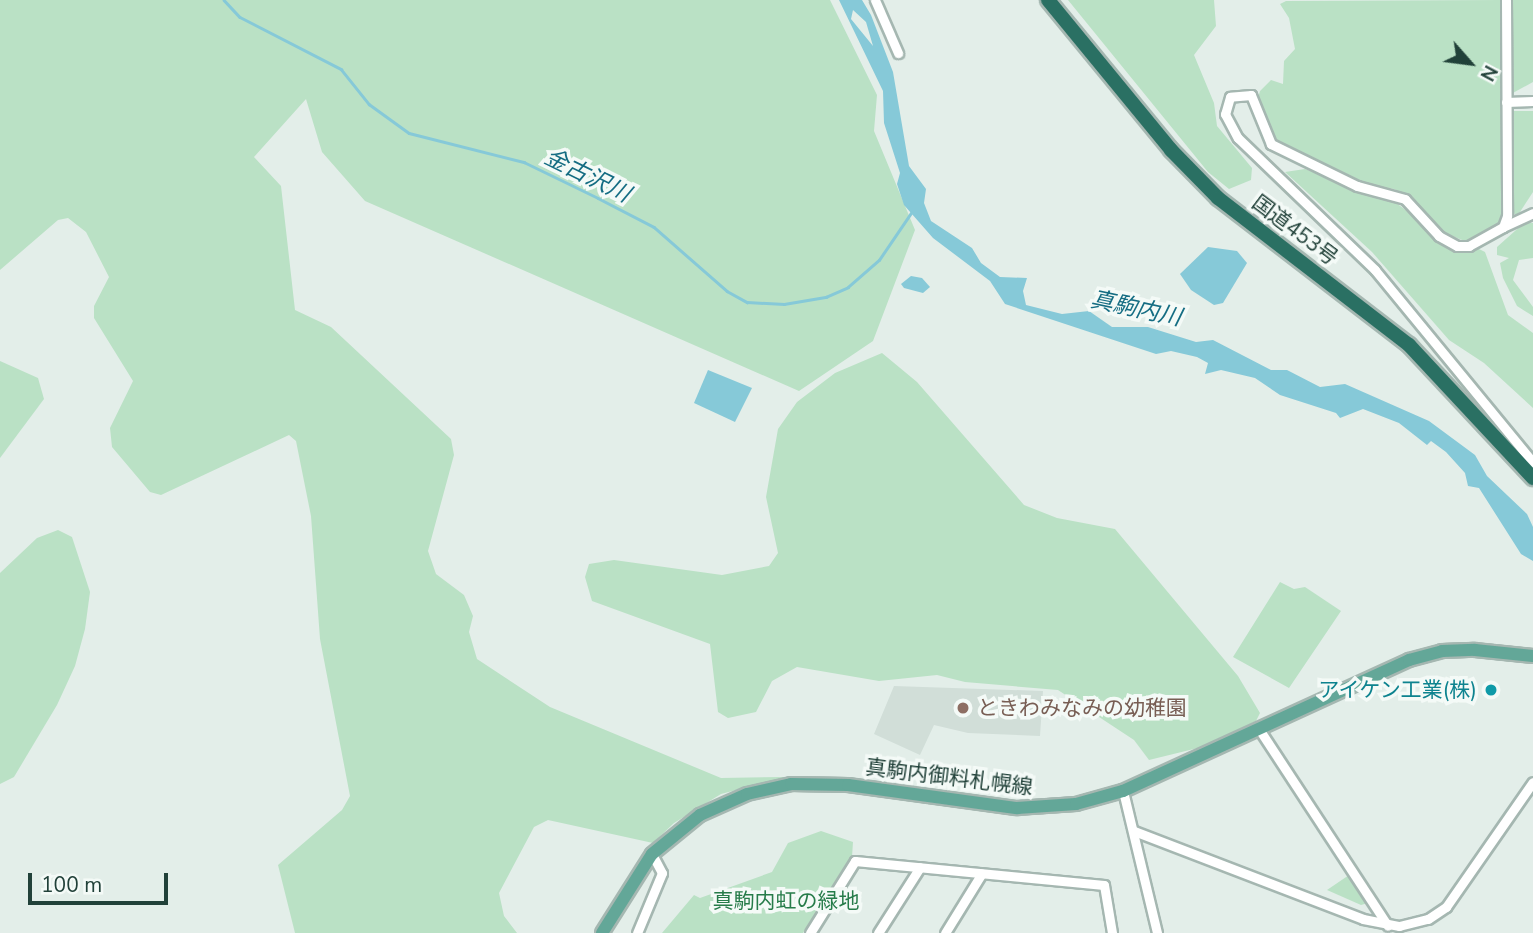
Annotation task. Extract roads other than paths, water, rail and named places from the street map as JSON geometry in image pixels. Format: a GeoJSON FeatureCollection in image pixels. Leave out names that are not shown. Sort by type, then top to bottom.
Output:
{"type":"FeatureCollection","features":[{"type":"Feature","properties":{"kind":"highway","name":"国道453号"},"geometry":{"type":"LineString","coordinates":[[1048,0],[1171,150],[1218,198],[1409,345],[1533,476]]}},
{"type":"Feature","properties":{"kind":"main road","name":"真駒内御料札幌線"},"geometry":{"type":"LineString","coordinates":[[602,933],[652,854],[676,832],[723,803],[791,784],[848,785],[1017,808],[1076,804],[1123,791],[1385,670],[1431,654],[1475,650],[1533,656]]}},
{"type":"Feature","properties":{"kind":"street"},"geometry":{"type":"LineString","coordinates":[[875,0],[898,53]]}},
{"type":"Feature","properties":{"kind":"street"},"geometry":{"type":"LineString","coordinates":[[1503,227],[1507,208],[1506,0]]}},
{"type":"Feature","properties":{"kind":"street"},"geometry":{"type":"LineString","coordinates":[[1533,213],[1469,246],[1457,246],[1439,236],[1405,199],[1357,186],[1271,144],[1251,95],[1235,94],[1226,103],[1225,114],[1238,138],[1374,270],[1530,459],[1533,476]]}},
{"type":"Feature","properties":{"kind":"street"},"geometry":{"type":"LineString","coordinates":[[1506,102],[1533,101]]}},
{"type":"Feature","properties":{"kind":"street"},"geometry":{"type":"LineString","coordinates":[[1259,729],[1388,926]]}},
{"type":"Feature","properties":{"kind":"street"},"geometry":{"type":"LineString","coordinates":[[1134,831],[1388,926],[1414,924],[1446,907],[1533,782]]}},
{"type":"Feature","properties":{"kind":"street"},"geometry":{"type":"LineString","coordinates":[[1123,791],[1157,933]]}},
{"type":"Feature","properties":{"kind":"street"},"geometry":{"type":"LineString","coordinates":[[637,933],[662,873],[652,854]]}},
{"type":"Feature","properties":{"kind":"street"},"geometry":{"type":"LineString","coordinates":[[810,933],[855,861],[1104,885],[1112,933]]}},
{"type":"Feature","properties":{"kind":"street"},"geometry":{"type":"LineString","coordinates":[[878,933],[920,867]]}},
{"type":"Feature","properties":{"kind":"street"},"geometry":{"type":"LineString","coordinates":[[945,933],[982,873]]}},
{"type":"Feature","properties":{"kind":"street"},"geometry":{"type":"LineString","coordinates":[[945,933],[952,933]]}},
{"type":"Feature","properties":{"kind":"water"},"geometry":{"type":"Polygon","coordinates":[[[839,0],[862,0],[871,15],[893,72],[909,166],[926,189],[924,203],[931,221],[972,248],[981,263],[1000,277],[1027,278],[1023,291],[1026,305],[1062,314],[1089,311],[1112,327],[1148,327],[1196,342],[1213,340],[1271,370],[1287,370],[1320,387],[1345,384],[1429,421],[1475,455],[1487,476],[1527,514],[1533,527],[1533,561],[1521,554],[1479,488],[1468,486],[1465,473],[1446,452],[1431,441],[1427,445],[1399,423],[1363,409],[1340,418],[1336,413],[1280,395],[1255,378],[1221,370],[1205,374],[1208,363],[1197,357],[1171,351],[1156,354],[1005,304],[990,281],[933,238],[904,205],[897,184],[900,173],[884,123],[883,91],[839,0]],[[853,10],[851,19],[873,46],[866,22],[853,10]]]}},
{"type":"Feature","properties":{"kind":"water"},"geometry":{"type":"Polygon","coordinates":[[[1208,247],[1237,251],[1247,263],[1223,303],[1214,305],[1191,290],[1180,274],[1208,247]]]}},
{"type":"Feature","properties":{"kind":"water"},"geometry":{"type":"Polygon","coordinates":[[[911,276],[922,278],[930,287],[923,293],[904,288],[901,284],[911,276]]]}},
{"type":"Feature","properties":{"kind":"water"},"geometry":{"type":"Polygon","coordinates":[[[708,370],[752,388],[735,422],[694,403],[708,370]]]}},
{"type":"Feature","properties":{"kind":"waterway","name":"金古沢川"},"geometry":{"type":"LineString","coordinates":[[224,0],[240,17],[341,69],[369,104],[409,133],[524,162],[598,198],[654,227],[727,291],[747,302],[784,304],[826,297],[848,287],[879,260],[911,213]]}},
{"type":"Feature","properties":{"kind":"place","name":"アイケン工業(株)"},"geometry":{"type":"Point","coordinates":[1491,690]}},
{"type":"Feature","properties":{"kind":"place","name":"ときわみなみの幼稚園"},"geometry":{"type":"Point","coordinates":[963,708]}},
{"type":"Feature","properties":{"kind":"water label","name":"真駒内川"},"geometry":{"type":"Point","coordinates":[1136,309]}},
{"type":"Feature","properties":{"kind":"park label","name":"真駒内虹の緑地"},"geometry":{"type":"Point","coordinates":[786,901]}}]}
